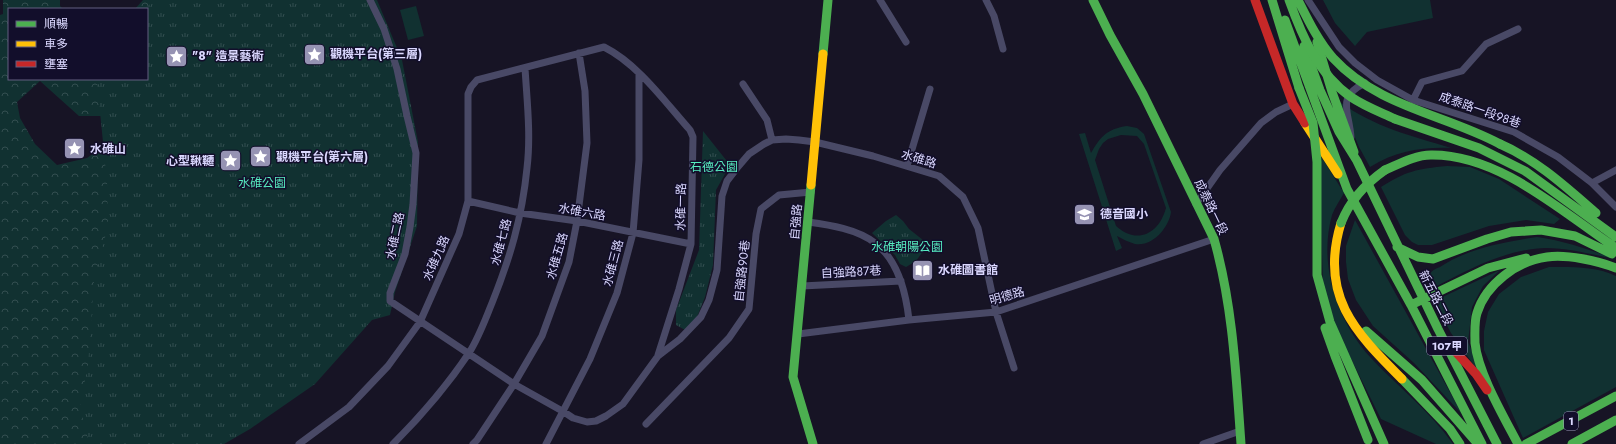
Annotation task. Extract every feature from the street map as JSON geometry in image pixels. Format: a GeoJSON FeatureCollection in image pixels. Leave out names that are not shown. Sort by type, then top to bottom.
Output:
{"type":"FeatureCollection","features":[{"type":"Feature","properties":{"kind":"main road","name":"自強路"},"geometry":{"type":"LineString","coordinates":[[813,444],[793,377],[828,0]]}},
{"type":"Feature","properties":{"kind":"main road","name":"成泰路一段"},"geometry":{"type":"LineString","coordinates":[[1093,0],[1110,35],[1143,94],[1214,239],[1222,265],[1234,348],[1241,444]]}},
{"type":"Feature","properties":{"kind":"main road","name":"新五路二段"},"geometry":{"type":"LineString","coordinates":[[1255,0],[1294,104],[1347,188],[1412,305],[1482,444]]}},
{"type":"Feature","properties":{"kind":"main road"},"geometry":{"type":"LineString","coordinates":[[1272,0],[1309,124],[1312,152],[1312,280],[1330,347],[1354,400],[1369,442]]}},
{"type":"Feature","properties":{"kind":"main road","name":"新五路二段"},"geometry":{"type":"LineString","coordinates":[[1278,0],[1347,188]]}},
{"type":"Feature","properties":{"kind":"main road","name":"新五路二段"},"geometry":{"type":"LineString","coordinates":[[1289,0],[1320,90],[1339,132],[1357,161]]}},
{"type":"Feature","properties":{"kind":"main road"},"geometry":{"type":"LineString","coordinates":[[1289,0],[1305,40],[1316,58],[1332,80],[1350,96],[1395,119],[1479,148],[1525,171],[1616,238]]}},
{"type":"Feature","properties":{"kind":"main road"},"geometry":{"type":"LineString","coordinates":[[1298,0],[1314,32],[1338,64],[1363,85],[1405,107],[1468,129],[1508,147],[1537,164],[1616,229]]}},
{"type":"Feature","properties":{"kind":"main road","name":"新五路二段"},"geometry":{"type":"LineString","coordinates":[[1306,0],[1332,92],[1357,161],[1397,247],[1498,444]]}},
{"type":"Feature","properties":{"kind":"main road"},"geometry":{"type":"LineString","coordinates":[[1299,88],[1314,123],[1317,162],[1317,275],[1330,322],[1384,444]]}},
{"type":"Feature","properties":{"kind":"main road"},"geometry":{"type":"LineString","coordinates":[[1460,444],[1450,429],[1370,346],[1353,324],[1338,292],[1335,282],[1333,252],[1340,222],[1345,210],[1368,181],[1385,170],[1413,159],[1431,156],[1462,157],[1495,170],[1526,186],[1616,248]]}},
{"type":"Feature","properties":{"kind":"main road"},"geometry":{"type":"LineString","coordinates":[[1397,247],[1418,257],[1433,258],[1487,238],[1511,232],[1541,230],[1575,236],[1616,255]]}},
{"type":"Feature","properties":{"kind":"main road"},"geometry":{"type":"LineString","coordinates":[[1412,305],[1488,268],[1521,258],[1548,257],[1583,259],[1616,268]]}},
{"type":"Feature","properties":{"kind":"main road"},"geometry":{"type":"LineString","coordinates":[[1518,444],[1498,405],[1477,354],[1475,326],[1479,306],[1490,288],[1518,267],[1548,257]]}},
{"type":"Feature","properties":{"kind":"main road"},"geometry":{"type":"LineString","coordinates":[[1333,264],[1355,316],[1367,333],[1422,380],[1478,444]]}},
{"type":"Feature","properties":{"kind":"main road"},"geometry":{"type":"LineString","coordinates":[[1445,340],[1476,374],[1498,405]]}},
{"type":"Feature","properties":{"kind":"main road","name":"1"},"geometry":{"type":"LineString","coordinates":[[1526,444],[1616,396]]}},
{"type":"Feature","properties":{"kind":"main road"},"geometry":{"type":"LineString","coordinates":[[1572,444],[1616,420]]}},
{"type":"Feature","properties":{"kind":"street","name":"水碓二路"},"geometry":{"type":"LineString","coordinates":[[370,0],[384,29],[397,69],[406,116],[416,152],[410,227],[405,254],[390,294],[390,301],[420,322],[469,352],[514,384],[564,412]]}},
{"type":"Feature","properties":{"kind":"street"},"geometry":{"type":"LineString","coordinates":[[880,0],[906,42]]}},
{"type":"Feature","properties":{"kind":"street"},"geometry":{"type":"LineString","coordinates":[[986,0],[994,16],[1003,49]]}},
{"type":"Feature","properties":{"kind":"street","name":"成泰路一段98巷"},"geometry":{"type":"LineString","coordinates":[[1306,0],[1340,47],[1355,64],[1377,80],[1413,100],[1514,132],[1558,157],[1592,183],[1616,207]]}},
{"type":"Feature","properties":{"kind":"street"},"geometry":{"type":"LineString","coordinates":[[1413,100],[1422,82],[1462,71],[1486,44],[1518,29]]}},
{"type":"Feature","properties":{"kind":"street","name":"水碓一路"},"geometry":{"type":"LineString","coordinates":[[579,53],[604,47],[613,52],[639,73],[690,130],[693,136],[691,244],[658,356]]}},
{"type":"Feature","properties":{"kind":"street"},"geometry":{"type":"LineString","coordinates":[[525,68],[579,53]]}},
{"type":"Feature","properties":{"kind":"street","name":"水碓五路"},"geometry":{"type":"LineString","coordinates":[[473,444],[514,384],[542,336],[569,262],[577,221],[587,143],[585,92],[579,53]]}},
{"type":"Feature","properties":{"kind":"street","name":"水碓九路"},"geometry":{"type":"LineString","coordinates":[[299,444],[349,407],[388,366],[420,322],[459,234],[468,201],[468,94],[471,87],[478,80],[525,68]]}},
{"type":"Feature","properties":{"kind":"street","name":"水碓七路"},"geometry":{"type":"LineString","coordinates":[[394,444],[424,413],[469,352],[481,329],[507,266],[515,239],[527,168],[528,123],[525,68]]}},
{"type":"Feature","properties":{"kind":"street","name":"水碓三路"},"geometry":{"type":"LineString","coordinates":[[546,444],[564,412],[590,359],[617,293],[633,233],[640,160],[639,73]]}},
{"type":"Feature","properties":{"kind":"street"},"geometry":{"type":"LineString","coordinates":[[1351,143],[1350,122],[1346,107],[1348,95],[1357,86],[1368,81],[1377,80]]}},
{"type":"Feature","properties":{"kind":"street"},"geometry":{"type":"LineString","coordinates":[[743,84],[767,120],[772,140]]}},
{"type":"Feature","properties":{"kind":"street"},"geometry":{"type":"LineString","coordinates":[[907,166],[930,89]]}},
{"type":"Feature","properties":{"kind":"street"},"geometry":{"type":"LineString","coordinates":[[1196,204],[1220,170],[1261,123],[1276,112],[1294,104]]}},
{"type":"Feature","properties":{"kind":"street","name":"水碓一路"},"geometry":{"type":"LineString","coordinates":[[564,412],[573,418],[587,422],[596,421],[606,416],[623,404],[658,356],[680,339],[701,317],[709,300],[717,270],[722,196],[727,181],[749,154],[772,140],[786,138],[815,142]]}},
{"type":"Feature","properties":{"kind":"street","name":"水碓路"},"geometry":{"type":"LineString","coordinates":[[815,142],[939,176],[964,196],[978,228],[996,312],[1014,368]]}},
{"type":"Feature","properties":{"kind":"street"},"geometry":{"type":"LineString","coordinates":[[1592,183],[1616,170]]}},
{"type":"Feature","properties":{"kind":"street","name":"自強路90巷"},"geometry":{"type":"LineString","coordinates":[[646,424],[729,338],[749,309],[756,234],[761,209],[779,195],[811,192]]}},
{"type":"Feature","properties":{"kind":"street","name":"水碓六路"},"geometry":{"type":"LineString","coordinates":[[468,201],[520,213],[577,221],[691,244]]}},
{"type":"Feature","properties":{"kind":"street"},"geometry":{"type":"LineString","coordinates":[[808,222],[846,230],[875,243],[886,254],[901,281],[906,298],[909,320]]}},
{"type":"Feature","properties":{"kind":"street","name":"明德路"},"geometry":{"type":"LineString","coordinates":[[798,334],[909,320],[996,312],[1214,239]]}},
{"type":"Feature","properties":{"kind":"street","name":"自強路87巷"},"geometry":{"type":"LineString","coordinates":[[802,286],[901,281]]}},
{"type":"Feature","properties":{"kind":"street"},"geometry":{"type":"LineString","coordinates":[[1203,444],[1240,431]]}},
{"type":"Feature","properties":{"kind":"green space","name":"水碓公園"},"geometry":{"type":"Polygon","coordinates":[[[3,0],[60,0],[60,6],[62,8],[8,8],[8,80],[148,80],[148,8],[136,8],[143,0],[362,0],[197,444],[0,444],[0,15],[3,14],[3,0]],[[40,81],[17,102],[20,118],[35,144],[57,165],[87,158],[107,144],[101,116],[79,116],[40,81]]]}},
{"type":"Feature","properties":{"kind":"green space","name":"水碓公園"},"geometry":{"type":"Polygon","coordinates":[[[155,0],[377,0],[402,60],[418,142],[417,226],[395,292],[390,315],[372,320],[315,384],[250,429],[224,444],[89,444],[80,407],[88,365],[94,280],[108,226],[107,182],[97,82],[98,80],[148,80],[148,8],[145,8],[155,0]]]}},
{"type":"Feature","properties":{"kind":"green space"},"geometry":{"type":"Polygon","coordinates":[[[1323,0],[1430,0],[1433,18],[1367,32],[1355,46],[1335,23],[1323,0]]]}},
{"type":"Feature","properties":{"kind":"green space"},"geometry":{"type":"Polygon","coordinates":[[[416,6],[424,36],[408,40],[400,10],[416,6]]]}},
{"type":"Feature","properties":{"kind":"green space"},"geometry":{"type":"Polygon","coordinates":[[[1340,102],[1366,118],[1394,130],[1451,148],[1429,148],[1409,151],[1389,157],[1370,167],[1359,147],[1340,102]]]}},
{"type":"Feature","properties":{"kind":"green space"},"geometry":{"type":"Polygon","coordinates":[[[1127,126],[1137,128],[1144,134],[1171,212],[1167,224],[1154,239],[1142,244],[1135,244],[1117,236],[1122,248],[1116,251],[1079,134],[1085,133],[1091,153],[1105,134],[1120,127],[1127,126]],[[1121,135],[1108,139],[1099,149],[1095,160],[1116,226],[1124,232],[1139,236],[1153,230],[1163,217],[1166,208],[1144,144],[1137,136],[1121,135]]]}},
{"type":"Feature","properties":{"kind":"green space","name":"石德公園"},"geometry":{"type":"Polygon","coordinates":[[[703,131],[730,165],[716,190],[713,265],[705,297],[697,317],[687,331],[676,325],[676,310],[699,250],[703,131]]]}},
{"type":"Feature","properties":{"kind":"green space"},"geometry":{"type":"Polygon","coordinates":[[[1319,153],[1344,193],[1332,215],[1328,234],[1327,253],[1329,272],[1340,310],[1359,343],[1371,358],[1424,410],[1453,444],[1436,444],[1381,419],[1339,335],[1323,288],[1319,153]]]}},
{"type":"Feature","properties":{"kind":"green space"},"geometry":{"type":"Polygon","coordinates":[[[1447,166],[1470,167],[1499,179],[1560,219],[1554,224],[1526,220],[1489,226],[1432,245],[1418,245],[1412,242],[1405,235],[1381,187],[1405,174],[1428,168],[1447,166]]]}},
{"type":"Feature","properties":{"kind":"green space","name":"水碓朝陽公園"},"geometry":{"type":"Polygon","coordinates":[[[896,215],[909,229],[928,244],[916,261],[906,267],[900,264],[895,255],[872,233],[896,215]]]}},
{"type":"Feature","properties":{"kind":"green space"},"geometry":{"type":"Polygon","coordinates":[[[1355,220],[1462,414],[1414,363],[1373,326],[1356,300],[1348,279],[1346,262],[1346,246],[1355,220]]]}},
{"type":"Feature","properties":{"kind":"green space"},"geometry":{"type":"Polygon","coordinates":[[[1537,237],[1567,243],[1616,259],[1563,249],[1531,249],[1501,256],[1433,288],[1430,283],[1430,273],[1451,260],[1475,250],[1512,241],[1537,237]]]}},
{"type":"Feature","properties":{"kind":"green space"},"geometry":{"type":"Polygon","coordinates":[[[1549,267],[1575,267],[1600,270],[1616,276],[1616,387],[1523,438],[1484,350],[1484,331],[1488,312],[1499,294],[1521,277],[1549,267]]]}},
{"type":"Feature","properties":{"kind":"green space"},"geometry":{"type":"Polygon","coordinates":[[[1500,270],[1483,286],[1472,307],[1468,342],[1483,378],[1451,333],[1434,301],[1500,270]]]}},
{"type":"Feature","properties":{"kind":"traffic: fast"},"geometry":{"type":"LineString","coordinates":[[823,54],[828,0]]}},
{"type":"Feature","properties":{"kind":"traffic: fast"},"geometry":{"type":"LineString","coordinates":[[1093,0],[1110,35],[1143,94],[1214,239],[1226,290],[1230,315],[1241,444]]}},
{"type":"Feature","properties":{"kind":"traffic: fast"},"geometry":{"type":"LineString","coordinates":[[1272,0],[1299,88]]}},
{"type":"Feature","properties":{"kind":"traffic: fast"},"geometry":{"type":"LineString","coordinates":[[1289,0],[1312,53],[1329,77],[1339,88],[1351,97],[1395,119]]}},
{"type":"Feature","properties":{"kind":"traffic: fast"},"geometry":{"type":"LineString","coordinates":[[1298,0],[1323,45],[1333,58],[1351,75],[1370,88],[1391,99],[1479,134],[1500,144]]}},
{"type":"Feature","properties":{"kind":"traffic: fast"},"geometry":{"type":"LineString","coordinates":[[1285,20],[1347,189],[1411,305],[1482,444]]}},
{"type":"Feature","properties":{"kind":"traffic: fast"},"geometry":{"type":"LineString","coordinates":[[1317,42],[1332,92],[1354,152]]}},
{"type":"Feature","properties":{"kind":"traffic: fast"},"geometry":{"type":"LineString","coordinates":[[1304,46],[1320,90],[1339,132],[1357,161],[1438,329],[1497,444]]}},
{"type":"Feature","properties":{"kind":"traffic: fast"},"geometry":{"type":"LineString","coordinates":[[1299,88],[1313,123],[1317,162],[1317,275],[1330,322],[1384,444]]}},
{"type":"Feature","properties":{"kind":"traffic: fast"},"geometry":{"type":"LineString","coordinates":[[1395,119],[1479,148],[1525,171],[1616,237]]}},
{"type":"Feature","properties":{"kind":"traffic: fast"},"geometry":{"type":"LineString","coordinates":[[1500,144],[1514,150],[1539,166],[1596,213]]}},
{"type":"Feature","properties":{"kind":"traffic: fast"},"geometry":{"type":"LineString","coordinates":[[1385,170],[1413,158],[1425,155],[1456,157],[1481,164],[1505,174],[1552,202],[1616,248]]}},
{"type":"Feature","properties":{"kind":"traffic: fast"},"geometry":{"type":"LineString","coordinates":[[1341,223],[1349,207],[1359,193],[1385,170]]}},
{"type":"Feature","properties":{"kind":"traffic: fast"},"geometry":{"type":"LineString","coordinates":[[811,185],[793,377],[813,444]]}},
{"type":"Feature","properties":{"kind":"traffic: fast"},"geometry":{"type":"LineString","coordinates":[[1397,247],[1418,257],[1433,259],[1487,239],[1511,232],[1541,230],[1575,236],[1612,254]]}},
{"type":"Feature","properties":{"kind":"traffic: fast"},"geometry":{"type":"LineString","coordinates":[[1518,444],[1492,395],[1477,355],[1475,343],[1475,324],[1481,302],[1495,284],[1504,276],[1525,263],[1536,259],[1555,256],[1573,257],[1616,268]]}},
{"type":"Feature","properties":{"kind":"traffic: fast"},"geometry":{"type":"LineString","coordinates":[[1411,305],[1488,268],[1526,258]]}},
{"type":"Feature","properties":{"kind":"traffic: fast"},"geometry":{"type":"LineString","coordinates":[[1325,328],[1368,440]]}},
{"type":"Feature","properties":{"kind":"traffic: fast"},"geometry":{"type":"LineString","coordinates":[[1366,331],[1422,380],[1478,444]]}},
{"type":"Feature","properties":{"kind":"traffic: fast"},"geometry":{"type":"LineString","coordinates":[[1402,379],[1450,429],[1460,444]]}},
{"type":"Feature","properties":{"kind":"traffic: fast"},"geometry":{"type":"LineString","coordinates":[[1526,444],[1616,396]]}},
{"type":"Feature","properties":{"kind":"traffic: fast"},"geometry":{"type":"LineString","coordinates":[[1572,444],[1616,420]]}},
{"type":"Feature","properties":{"kind":"traffic: slow"},"geometry":{"type":"LineString","coordinates":[[811,185],[823,54]]}},
{"type":"Feature","properties":{"kind":"traffic: slow"},"geometry":{"type":"LineString","coordinates":[[1305,123],[1338,174]]}},
{"type":"Feature","properties":{"kind":"traffic: slow"},"geometry":{"type":"LineString","coordinates":[[1341,223],[1335,248],[1334,271],[1338,291],[1345,310],[1356,328],[1369,344],[1402,379]]}},
{"type":"Feature","properties":{"kind":"traffic: jam"},"geometry":{"type":"LineString","coordinates":[[1255,0],[1293,104],[1305,123]]}},
{"type":"Feature","properties":{"kind":"traffic: jam"},"geometry":{"type":"LineString","coordinates":[[1453,349],[1476,374],[1487,390]]}},
{"type":"Feature","properties":{"kind":"place","name":"觀機平台(第三層)"},"geometry":{"type":"Point","coordinates":[315,54]}},
{"type":"Feature","properties":{"kind":"place","name":"\"8\" 造景藝術"},"geometry":{"type":"Point","coordinates":[177,56]}},
{"type":"Feature","properties":{"kind":"place","name":"水碓山"},"geometry":{"type":"Point","coordinates":[75,149]}},
{"type":"Feature","properties":{"kind":"place","name":"觀機平台(第六層)"},"geometry":{"type":"Point","coordinates":[260,157]}},
{"type":"Feature","properties":{"kind":"place","name":"心型鞦韆"},"geometry":{"type":"Point","coordinates":[230,161]}},
{"type":"Feature","properties":{"kind":"place","name":"德音國小"},"geometry":{"type":"Point","coordinates":[1084,214]}},
{"type":"Feature","properties":{"kind":"place","name":"水碓圖書館"},"geometry":{"type":"Point","coordinates":[923,270]}}]}
